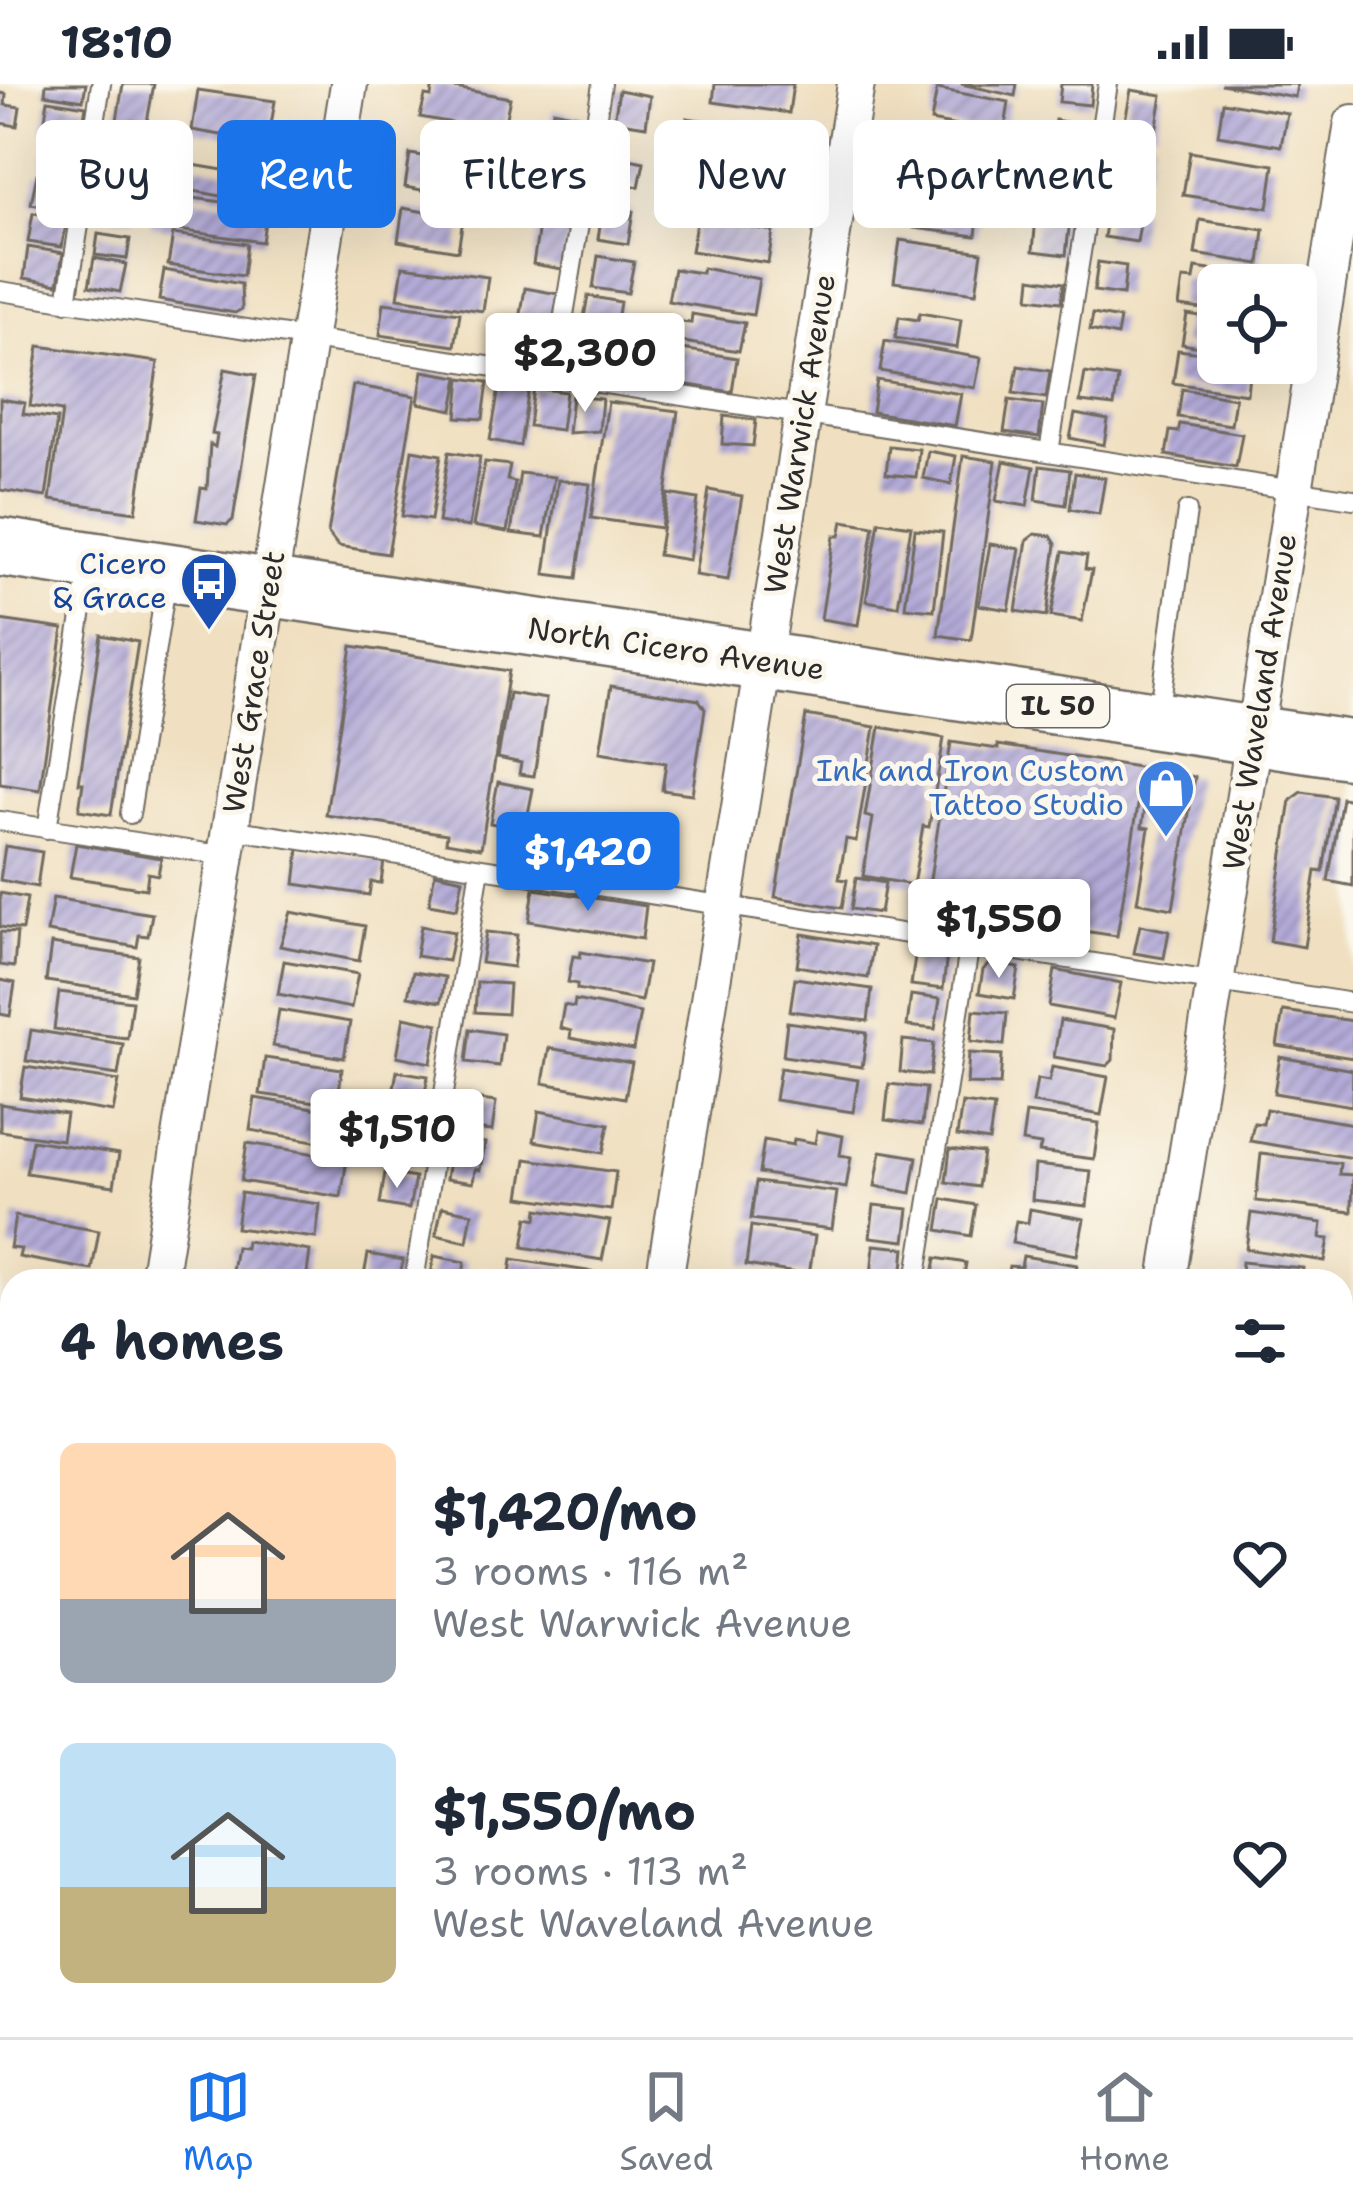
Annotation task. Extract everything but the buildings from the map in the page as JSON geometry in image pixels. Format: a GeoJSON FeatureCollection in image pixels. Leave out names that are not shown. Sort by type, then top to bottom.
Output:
{"type":"FeatureCollection","features":[{"type":"Feature","properties":{"kind":"main road","name":"North Cicero Avenue"},"geometry":{"type":"LineString","coordinates":[[0,547],[1353,750]]}},
{"type":"Feature","properties":{"kind":"street","name":"West Grace Street"},"geometry":{"type":"LineString","coordinates":[[160,1269],[349,84]]}},
{"type":"Feature","properties":{"kind":"street","name":"West Warwick Avenue"},"geometry":{"type":"LineString","coordinates":[[666,1269],[856,84]]}},
{"type":"Feature","properties":{"kind":"street","name":"West Waveland Avenue"},"geometry":{"type":"LineString","coordinates":[[1169,1269],[1353,123]]}},
{"type":"Feature","properties":{"kind":"lane"},"geometry":{"type":"LineString","coordinates":[[67,302],[101,84]]}},
{"type":"Feature","properties":{"kind":"lane"},"geometry":{"type":"LineString","coordinates":[[554,376],[602,84]]}},
{"type":"Feature","properties":{"kind":"lane"},"geometry":{"type":"LineString","coordinates":[[1049,452],[1108,84]]}},
{"type":"Feature","properties":{"kind":"lane"},"geometry":{"type":"LineString","coordinates":[[0,291],[1353,499]]}},
{"type":"Feature","properties":{"kind":"lane"},"geometry":{"type":"LineString","coordinates":[[1158,721],[1187,511]]}},
{"type":"Feature","properties":{"kind":"lane"},"geometry":{"type":"LineString","coordinates":[[47,829],[90,561]]}},
{"type":"Feature","properties":{"kind":"lane"},"geometry":{"type":"LineString","coordinates":[[130,814],[168,573]]}},
{"type":"Feature","properties":{"kind":"lane"},"geometry":{"type":"LineString","coordinates":[[0,821],[479,868],[1353,1003]]}},
{"type":"Feature","properties":{"kind":"lane"},"geometry":{"type":"LineString","coordinates":[[416,1269],[479,868]]}},
{"type":"Feature","properties":{"kind":"lane"},"geometry":{"type":"LineString","coordinates":[[918,1269],[970,944]]}},
{"type":"Feature","properties":{"kind":"place","name":"Cicero & Grace"},"geometry":{"type":"Point","coordinates":[209,632]}},
{"type":"Feature","properties":{"kind":"place","name":"Ink and Iron Custom Tattoo Studio"},"geometry":{"type":"Point","coordinates":[1166,839]}}]}
